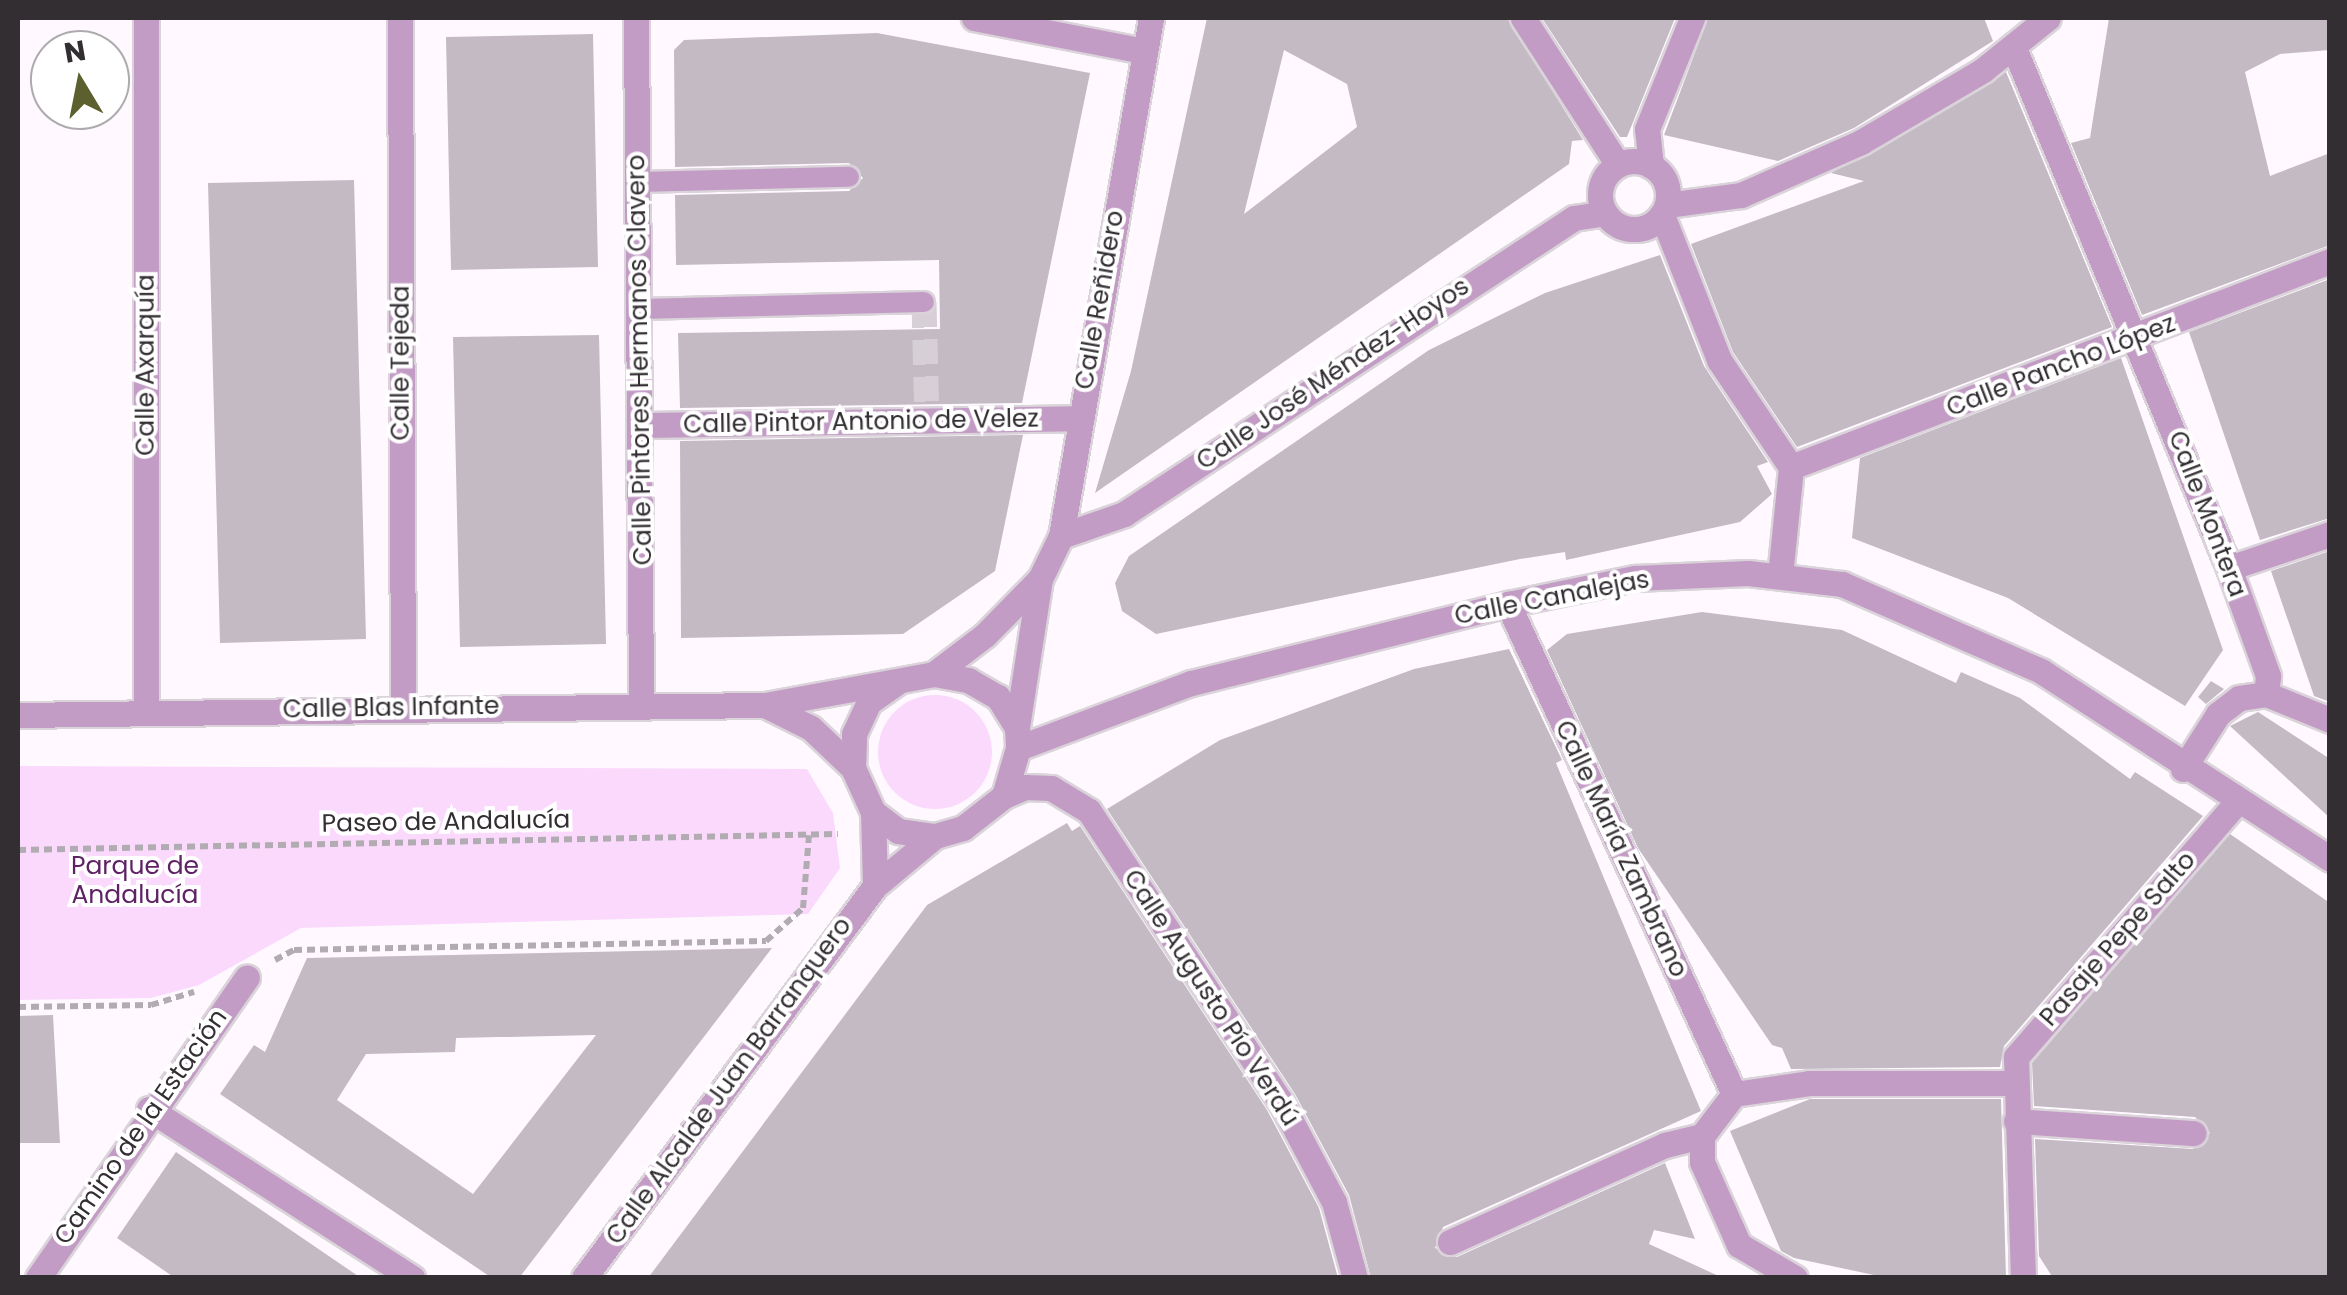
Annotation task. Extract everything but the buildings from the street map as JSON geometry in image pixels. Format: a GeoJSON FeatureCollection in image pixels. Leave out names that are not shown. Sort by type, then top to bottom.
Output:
{"type":"FeatureCollection","features":[{"type":"Feature","properties":{"kind":"street","name":"Calle Axarquía"},"geometry":{"type":"LineString","coordinates":[[146,18],[146,713]]}},
{"type":"Feature","properties":{"kind":"street","name":"Calle Tejeda"},"geometry":{"type":"LineString","coordinates":[[400,18],[403,708]]}},
{"type":"Feature","properties":{"kind":"street","name":"Calle Pintores Hermanos Clavero"},"geometry":{"type":"LineString","coordinates":[[636,18],[643,425],[642,703]]}},
{"type":"Feature","properties":{"kind":"street"},"geometry":{"type":"LineString","coordinates":[[974,18],[1144,51]]}},
{"type":"Feature","properties":{"kind":"street","name":"Calle Reñidero"},"geometry":{"type":"LineString","coordinates":[[934,674],[986,635],[1040,579],[1061,536],[1152,18]]}},
{"type":"Feature","properties":{"kind":"street"},"geometry":{"type":"LineString","coordinates":[[1523,18],[1618,166]]}},
{"type":"Feature","properties":{"kind":"street"},"geometry":{"type":"LineString","coordinates":[[1692,18],[1647,130],[1651,166],[1666,182],[1664,210],[1718,360],[1791,466],[1780,576]]}},
{"type":"Feature","properties":{"kind":"street"},"geometry":{"type":"LineString","coordinates":[[1618,166],[1600,192],[1605,213],[1632,229],[1664,210],[1741,194],[1786,178],[1932,103],[2014,48],[2048,18]]}},
{"type":"Feature","properties":{"kind":"street","name":"Calle Montera"},"geometry":{"type":"LineString","coordinates":[[2014,48],[2138,336],[2229,568],[2268,676],[2266,694]]}},
{"type":"Feature","properties":{"kind":"street"},"geometry":{"type":"LineString","coordinates":[[1618,166],[1651,166]]}},
{"type":"Feature","properties":{"kind":"street","name":"Calle José Méndez-Hoyos"},"geometry":{"type":"LineString","coordinates":[[1061,536],[1124,514],[1574,218],[1605,213]]}},
{"type":"Feature","properties":{"kind":"street","name":"Calle Pancho López"},"geometry":{"type":"LineString","coordinates":[[1791,466],[2330,261]]}},
{"type":"Feature","properties":{"kind":"street","name":"Calle Pintor Antonio de Velez"},"geometry":{"type":"LineString","coordinates":[[643,425],[1080,418]]}},
{"type":"Feature","properties":{"kind":"street"},"geometry":{"type":"LineString","coordinates":[[2229,568],[2330,534]]}},
{"type":"Feature","properties":{"kind":"street","name":"Calle Canalejas"},"geometry":{"type":"LineString","coordinates":[[1018,738],[1191,684],[1508,604],[1635,578],[1780,576],[1842,584],[1950,626],[2042,671],[2184,769],[2330,859]]}},
{"type":"Feature","properties":{"kind":"street","name":"Calle Reñidero"},"geometry":{"type":"LineString","coordinates":[[1018,738],[1040,579]]}},
{"type":"Feature","properties":{"kind":"street","name":"Calle María Zambrano"},"geometry":{"type":"LineString","coordinates":[[1508,604],[1734,1094]]}},
{"type":"Feature","properties":{"kind":"street"},"geometry":{"type":"LineString","coordinates":[[874,823],[935,836],[963,828],[1004,796],[1018,738],[998,697],[968,680],[934,674],[903,678],[870,702],[854,734],[853,768],[874,823],[875,886]]}},
{"type":"Feature","properties":{"kind":"street","name":"Calle Blas Infante"},"geometry":{"type":"LineString","coordinates":[[18,715],[765,704],[903,678]]}},
{"type":"Feature","properties":{"kind":"street"},"geometry":{"type":"LineString","coordinates":[[2184,769],[2218,714],[2239,698],[2266,694],[2330,720]]}},
{"type":"Feature","properties":{"kind":"street","name":"Calle Blas Infante"},"geometry":{"type":"LineString","coordinates":[[765,704],[811,728],[853,768]]}},
{"type":"Feature","properties":{"kind":"street","name":"Calle Augusto Pío Verdú"},"geometry":{"type":"LineString","coordinates":[[1004,796],[1025,787],[1051,788],[1089,811],[1281,1102],[1334,1202],[1355,1278]]}},
{"type":"Feature","properties":{"kind":"street","name":"Pasaje Pepe Salto"},"geometry":{"type":"LineString","coordinates":[[2014,1083],[2016,1057],[2237,802]]}},
{"type":"Feature","properties":{"kind":"street","name":"Calle Alcalde Juan Barranquero"},"geometry":{"type":"LineString","coordinates":[[584,1278],[875,886],[935,836]]}},
{"type":"Feature","properties":{"kind":"street","name":"Camino de la Estación"},"geometry":{"type":"LineString","coordinates":[[49,1273],[149,1109],[247,977]]}},
{"type":"Feature","properties":{"kind":"street"},"geometry":{"type":"LineString","coordinates":[[1795,1278],[1739,1246],[1702,1162],[1702,1136],[1734,1094],[1844,1081],[2014,1083],[2023,1278]]}},
{"type":"Feature","properties":{"kind":"street"},"geometry":{"type":"LineString","coordinates":[[149,1109],[412,1278]]}},
{"type":"Feature","properties":{"kind":"street"},"geometry":{"type":"LineString","coordinates":[[2016,1121],[2194,1133]]}},
{"type":"Feature","properties":{"kind":"street"},"geometry":{"type":"LineString","coordinates":[[1450,1242],[1666,1145],[1702,1136]]}},
{"type":"Feature","properties":{"kind":"lane"},"geometry":{"type":"LineString","coordinates":[[638,182],[850,177]]}},
{"type":"Feature","properties":{"kind":"lane"},"geometry":{"type":"LineString","coordinates":[[640,310],[924,302]]}},
{"type":"Feature","properties":{"kind":"path","name":"Paseo de Andalucía"},"geometry":{"type":"LineString","coordinates":[[18,850],[808,835],[874,823]]}},
{"type":"Feature","properties":{"kind":"path"},"geometry":{"type":"LineString","coordinates":[[18,1007],[151,1005],[247,977],[294,950],[766,941],[803,908],[808,835]]}},
{"type":"Feature","properties":{"kind":"green space"},"geometry":{"type":"Polygon","coordinates":[[[935,695],[957,699],[975,712],[988,730],[992,752],[988,774],[975,792],[957,805],[935,809],[913,805],[895,792],[882,774],[878,752],[882,730],[895,712],[913,699],[935,695]]]}},
{"type":"Feature","properties":{"kind":"green space","name":"Parque de Andalucía"},"geometry":{"type":"Polygon","coordinates":[[[18,766],[807,769],[833,813],[840,868],[808,914],[301,928],[199,985],[151,998],[18,1000],[18,766]]]}},
{"type":"Feature","properties":{"kind":"tunnel"},"geometry":{"type":"LineString","coordinates":[[924,302],[927,421]]}}]}
